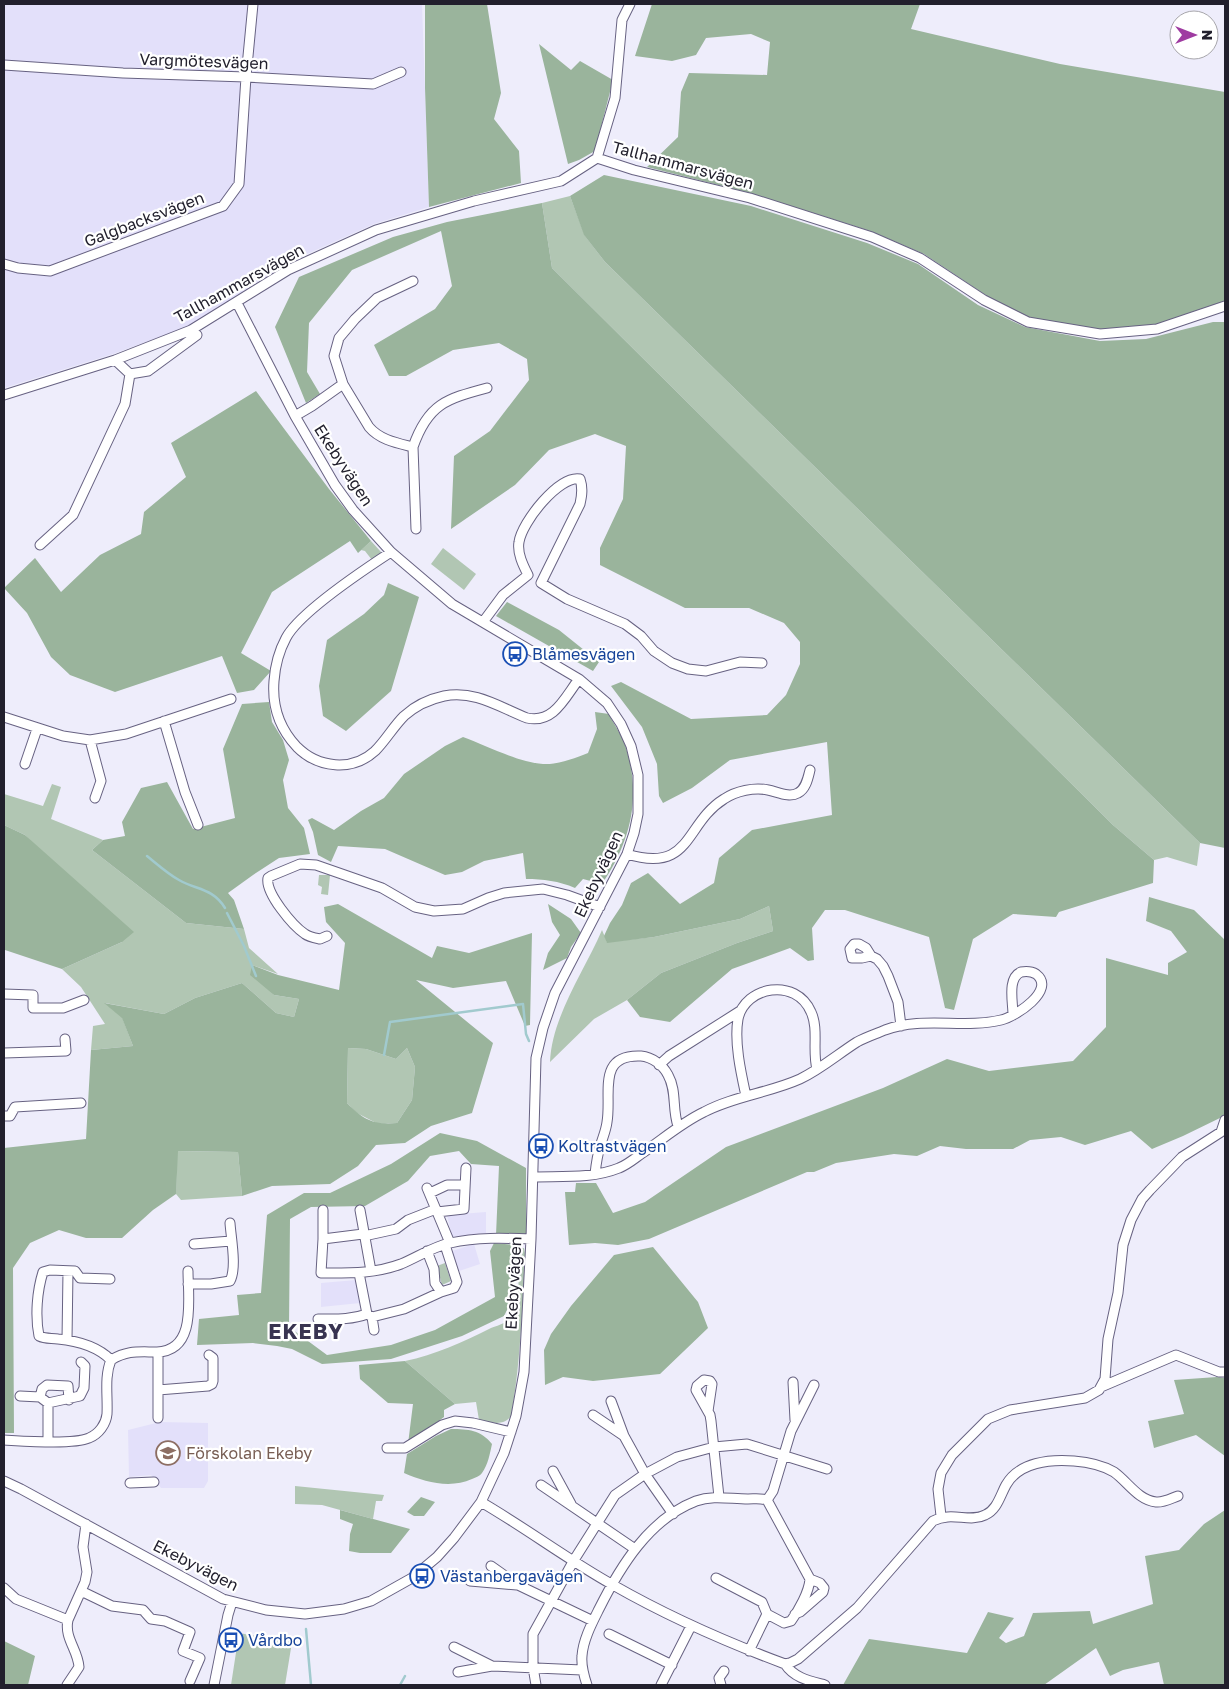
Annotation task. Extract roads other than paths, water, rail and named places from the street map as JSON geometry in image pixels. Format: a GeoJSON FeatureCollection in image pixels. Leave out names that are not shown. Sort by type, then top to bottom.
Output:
{"type":"FeatureCollection","features":[{"type":"Feature","properties":{"kind":"street","name":"Galgbacksvägen"},"geometry":{"type":"LineString","coordinates":[[4,264],[18,268],[50,271],[222,206],[240,184],[246,77],[253,4]]}},
{"type":"Feature","properties":{"kind":"street"},"geometry":{"type":"LineString","coordinates":[[597,158],[615,98],[622,20],[630,4]]}},
{"type":"Feature","properties":{"kind":"street","name":"Vargmötesvägen"},"geometry":{"type":"LineString","coordinates":[[4,65],[123,73],[373,84],[401,72]]}},
{"type":"Feature","properties":{"kind":"street","name":"Tallhammarsvägen"},"geometry":{"type":"LineString","coordinates":[[4,395],[115,360],[191,330],[288,270],[376,230],[474,201],[562,181],[597,158],[634,170],[750,198],[872,237],[920,258],[984,300],[1028,322],[1100,334],[1157,329],[1224,307]]}},
{"type":"Feature","properties":{"kind":"street"},"geometry":{"type":"LineString","coordinates":[[413,281],[377,298],[339,338],[334,356],[343,384],[369,427],[380,437],[413,447]]}},
{"type":"Feature","properties":{"kind":"street","name":"Ekebyvägen"},"geometry":{"type":"LineString","coordinates":[[4,1481],[232,1602],[266,1610],[305,1614],[344,1609],[371,1602],[412,1578],[437,1558],[482,1502],[498,1468],[511,1432],[524,1372],[531,1239],[535,1076],[539,1041],[555,993],[627,854],[638,814],[639,792],[636,760],[621,724],[607,704],[579,678],[452,604],[390,552],[353,510],[335,485],[295,416],[237,303]]}},
{"type":"Feature","properties":{"kind":"street"},"geometry":{"type":"LineString","coordinates":[[130,374],[148,370],[197,335]]}},
{"type":"Feature","properties":{"kind":"street"},"geometry":{"type":"LineString","coordinates":[[115,360],[130,374]]}},
{"type":"Feature","properties":{"kind":"street"},"geometry":{"type":"LineString","coordinates":[[40,545],[73,516],[125,404],[130,374]]}},
{"type":"Feature","properties":{"kind":"street"},"geometry":{"type":"LineString","coordinates":[[295,416],[343,384]]}},
{"type":"Feature","properties":{"kind":"street"},"geometry":{"type":"LineString","coordinates":[[414,524],[413,447],[418,431],[424,421],[445,402],[461,395],[487,388]]}},
{"type":"Feature","properties":{"kind":"street"},"geometry":{"type":"LineString","coordinates":[[540,583],[580,504],[583,493],[580,479],[569,479],[554,491],[535,510],[522,532],[518,543],[519,554],[528,575],[540,583],[567,599],[625,624],[641,636],[654,651],[672,663],[688,670],[706,671],[740,662],[762,663]]}},
{"type":"Feature","properties":{"kind":"street"},"geometry":{"type":"LineString","coordinates":[[390,552],[302,619],[287,637],[281,651],[275,670],[274,684],[277,712],[285,731],[306,755],[321,763],[331,765],[357,762],[375,751],[404,716],[413,709],[444,696],[465,694],[479,697],[527,718],[545,718],[556,710],[579,678]]}},
{"type":"Feature","properties":{"kind":"street"},"geometry":{"type":"LineString","coordinates":[[483,622],[504,595],[528,575]]}},
{"type":"Feature","properties":{"kind":"street"},"geometry":{"type":"LineString","coordinates":[[4,718],[63,736],[90,740],[126,734],[232,700]]}},
{"type":"Feature","properties":{"kind":"street"},"geometry":{"type":"LineString","coordinates":[[164,722],[198,825]]}},
{"type":"Feature","properties":{"kind":"street"},"geometry":{"type":"LineString","coordinates":[[25,764],[36,729]]}},
{"type":"Feature","properties":{"kind":"street"},"geometry":{"type":"LineString","coordinates":[[90,740],[101,781],[95,798]]}},
{"type":"Feature","properties":{"kind":"street"},"geometry":{"type":"LineString","coordinates":[[627,854],[651,859],[660,859],[670,855],[688,841],[702,819],[725,798],[749,790],[766,790],[792,795],[799,793],[804,788],[810,770]]}},
{"type":"Feature","properties":{"kind":"street"},"geometry":{"type":"LineString","coordinates":[[327,936],[320,939],[304,934],[286,916],[268,885],[268,878],[300,864],[316,865],[382,888],[415,906],[434,911],[464,909],[488,898],[534,889],[556,892],[600,907]]}},
{"type":"Feature","properties":{"kind":"street"},"geometry":{"type":"LineString","coordinates":[[871,956],[877,959],[883,966],[894,987],[901,1026]]}},
{"type":"Feature","properties":{"kind":"street"},"geometry":{"type":"LineString","coordinates":[[533,1177],[595,1174],[621,1167],[678,1126],[714,1106],[768,1091],[802,1078],[859,1041],[901,1026],[930,1023],[989,1022],[1008,1019],[1031,1003],[1040,989],[1040,978],[1034,973],[1022,972],[1015,976],[1012,985],[1013,1015]]}},
{"type":"Feature","properties":{"kind":"street"},"geometry":{"type":"LineString","coordinates":[[746,1096],[738,1058],[738,1021],[740,1011],[744,1004],[752,998],[769,990],[791,991],[808,1006],[813,1018],[816,1069]]}},
{"type":"Feature","properties":{"kind":"street"},"geometry":{"type":"LineString","coordinates":[[4,994],[33,995],[33,1008],[63,1008],[84,1000]]}},
{"type":"Feature","properties":{"kind":"street"},"geometry":{"type":"LineString","coordinates":[[660,1064],[668,1056],[740,1011]]}},
{"type":"Feature","properties":{"kind":"street"},"geometry":{"type":"LineString","coordinates":[[4,1053],[66,1051],[65,1039]]}},
{"type":"Feature","properties":{"kind":"street"},"geometry":{"type":"LineString","coordinates":[[595,1174],[598,1153],[606,1130],[609,1106],[608,1079],[612,1067],[622,1059],[643,1056],[660,1064],[668,1074],[673,1087],[675,1098],[674,1112],[678,1126]]}},
{"type":"Feature","properties":{"kind":"street"},"geometry":{"type":"LineString","coordinates":[[4,1116],[10,1116],[15,1107],[81,1103]]}},
{"type":"Feature","properties":{"kind":"street"},"geometry":{"type":"LineString","coordinates":[[4,1110],[4,1122]]}},
{"type":"Feature","properties":{"kind":"street"},"geometry":{"type":"LineString","coordinates":[[941,1516],[938,1489],[940,1473],[952,1456],[988,1419],[1010,1410],[1085,1398],[1096,1393],[1101,1387],[1106,1379],[1108,1339],[1118,1293],[1123,1244],[1131,1220],[1142,1199],[1150,1190],[1182,1157],[1220,1132],[1225,1120]]}},
{"type":"Feature","properties":{"kind":"street"},"geometry":{"type":"LineString","coordinates":[[323,1239],[396,1229],[408,1220],[437,1211],[464,1209],[466,1168]]}},
{"type":"Feature","properties":{"kind":"street"},"geometry":{"type":"LineString","coordinates":[[318,1319],[358,1318],[404,1309],[454,1288],[457,1282],[447,1244],[437,1211],[428,1190],[446,1185],[465,1185]]}},
{"type":"Feature","properties":{"kind":"street"},"geometry":{"type":"LineString","coordinates":[[322,1210],[321,1273],[371,1272],[402,1264],[427,1251],[447,1244],[470,1240],[531,1239]]}},
{"type":"Feature","properties":{"kind":"street"},"geometry":{"type":"LineString","coordinates":[[360,1210],[371,1272]]}},
{"type":"Feature","properties":{"kind":"street"},"geometry":{"type":"LineString","coordinates":[[188,1284],[211,1284],[230,1281],[233,1277],[230,1223]]}},
{"type":"Feature","properties":{"kind":"street"},"geometry":{"type":"LineString","coordinates":[[194,1244],[232,1241]]}},
{"type":"Feature","properties":{"kind":"street"},"geometry":{"type":"LineString","coordinates":[[427,1251],[434,1269],[435,1283],[441,1292]]}},
{"type":"Feature","properties":{"kind":"street"},"geometry":{"type":"LineString","coordinates":[[110,1278],[80,1278],[75,1271],[50,1270],[43,1272],[38,1295],[39,1336],[95,1347],[112,1360]]}},
{"type":"Feature","properties":{"kind":"street"},"geometry":{"type":"LineString","coordinates":[[63,1340],[68,1271]]}},
{"type":"Feature","properties":{"kind":"street"},"geometry":{"type":"LineString","coordinates":[[4,1440],[82,1440],[96,1434],[102,1427],[106,1417],[107,1378],[112,1360],[126,1352],[158,1352],[173,1348],[181,1340],[187,1328],[188,1271]]}},
{"type":"Feature","properties":{"kind":"street"},"geometry":{"type":"LineString","coordinates":[[359,1272],[374,1330]]}},
{"type":"Feature","properties":{"kind":"street"},"geometry":{"type":"LineString","coordinates":[[158,1352],[158,1418]]}},
{"type":"Feature","properties":{"kind":"street"},"geometry":{"type":"LineString","coordinates":[[158,1390],[208,1386],[212,1384],[213,1358],[209,1355]]}},
{"type":"Feature","properties":{"kind":"street"},"geometry":{"type":"LineString","coordinates":[[1101,1387],[1176,1355],[1219,1372],[1225,1372]]}},
{"type":"Feature","properties":{"kind":"street"},"geometry":{"type":"LineString","coordinates":[[48,1403],[69,1400],[80,1396],[84,1392],[85,1366],[80,1362]]}},
{"type":"Feature","properties":{"kind":"street"},"geometry":{"type":"LineString","coordinates":[[793,1382],[795,1420]]}},
{"type":"Feature","properties":{"kind":"street"},"geometry":{"type":"LineString","coordinates":[[40,1396],[42,1389],[47,1385],[68,1386],[69,1400]]}},
{"type":"Feature","properties":{"kind":"street"},"geometry":{"type":"LineString","coordinates":[[767,1500],[773,1491],[795,1420],[814,1385]]}},
{"type":"Feature","properties":{"kind":"street"},"geometry":{"type":"LineString","coordinates":[[20,1396],[40,1396],[48,1403],[48,1441]]}},
{"type":"Feature","properties":{"kind":"street"},"geometry":{"type":"LineString","coordinates":[[612,1402],[624,1436],[645,1474],[673,1514]]}},
{"type":"Feature","properties":{"kind":"street"},"geometry":{"type":"LineString","coordinates":[[708,1411],[711,1421],[719,1497]]}},
{"type":"Feature","properties":{"kind":"street"},"geometry":{"type":"LineString","coordinates":[[593,1415],[624,1436]]}},
{"type":"Feature","properties":{"kind":"street"},"geometry":{"type":"LineString","coordinates":[[386,1448],[405,1448],[442,1425],[455,1421],[473,1423],[511,1432]]}},
{"type":"Feature","properties":{"kind":"street"},"geometry":{"type":"LineString","coordinates":[[536,1685],[533,1667],[533,1634],[574,1560],[615,1495],[645,1474],[677,1457],[714,1447],[747,1444],[827,1469]]}},
{"type":"Feature","properties":{"kind":"street"},"geometry":{"type":"LineString","coordinates":[[482,1502],[611,1584],[691,1626],[749,1651],[785,1664],[790,1664],[857,1608],[926,1527],[941,1516],[984,1516],[993,1510],[1012,1476],[1028,1466],[1045,1461],[1073,1461],[1096,1464],[1114,1472],[1143,1498],[1158,1503],[1178,1496]]}},
{"type":"Feature","properties":{"kind":"street"},"geometry":{"type":"LineString","coordinates":[[553,1471],[571,1504]]}},
{"type":"Feature","properties":{"kind":"street"},"geometry":{"type":"LineString","coordinates":[[130,1482],[154,1482]]}},
{"type":"Feature","properties":{"kind":"street"},"geometry":{"type":"LineString","coordinates":[[540,1485],[571,1504],[635,1549]]}},
{"type":"Feature","properties":{"kind":"street"},"geometry":{"type":"LineString","coordinates":[[587,1685],[582,1670],[584,1645],[611,1584],[635,1549],[650,1533],[673,1514],[694,1502],[719,1497],[767,1500],[810,1579],[820,1583],[824,1590],[800,1612],[795,1614]]}},
{"type":"Feature","properties":{"kind":"street"},"geometry":{"type":"LineString","coordinates":[[68,1685],[79,1667],[76,1653],[66,1628],[82,1591],[87,1572],[83,1547],[86,1524]]}},
{"type":"Feature","properties":{"kind":"street"},"geometry":{"type":"LineString","coordinates":[[491,1566],[518,1585],[593,1621]]}},
{"type":"Feature","properties":{"kind":"street"},"geometry":{"type":"LineString","coordinates":[[716,1578],[762,1602],[767,1614],[786,1622],[790,1621],[795,1614],[810,1579]]}},
{"type":"Feature","properties":{"kind":"street"},"geometry":{"type":"LineString","coordinates":[[470,1581],[518,1585]]}},
{"type":"Feature","properties":{"kind":"street"},"geometry":{"type":"LineString","coordinates":[[4,1588],[16,1599],[68,1620]]}},
{"type":"Feature","properties":{"kind":"street"},"geometry":{"type":"LineString","coordinates":[[82,1591],[112,1606],[143,1610],[151,1619],[165,1621],[190,1632],[183,1651],[200,1658],[190,1681]]}},
{"type":"Feature","properties":{"kind":"street"},"geometry":{"type":"LineString","coordinates":[[214,1685],[232,1602]]}},
{"type":"Feature","properties":{"kind":"street"},"geometry":{"type":"LineString","coordinates":[[749,1651],[767,1614]]}},
{"type":"Feature","properties":{"kind":"street"},"geometry":{"type":"LineString","coordinates":[[661,1685],[691,1626]]}},
{"type":"Feature","properties":{"kind":"street"},"geometry":{"type":"LineString","coordinates":[[609,1634],[672,1665]]}},
{"type":"Feature","properties":{"kind":"street"},"geometry":{"type":"LineString","coordinates":[[454,1647],[492,1666]]}},
{"type":"Feature","properties":{"kind":"street"},"geometry":{"type":"LineString","coordinates":[[785,1664],[799,1677],[825,1685]]}},
{"type":"Feature","properties":{"kind":"street"},"geometry":{"type":"LineString","coordinates":[[458,1672],[492,1666],[582,1670]]}},
{"type":"Feature","properties":{"kind":"street"},"geometry":{"type":"LineString","coordinates":[[721,1685],[719,1678],[724,1671]]}},
{"type":"Feature","properties":{"kind":"waterway"},"geometry":{"type":"LineString","coordinates":[[147,856],[175,878],[210,893],[225,908]]}},
{"type":"Feature","properties":{"kind":"waterway"},"geometry":{"type":"LineString","coordinates":[[227,913],[244,946],[256,976]]}},
{"type":"Feature","properties":{"kind":"waterway"},"geometry":{"type":"LineString","coordinates":[[384,1055],[390,1022],[523,1004],[526,1034],[529,1041]]}},
{"type":"Feature","properties":{"kind":"waterway"},"geometry":{"type":"LineString","coordinates":[[306,1629],[311,1685]]}},
{"type":"Feature","properties":{"kind":"waterway"},"geometry":{"type":"LineString","coordinates":[[400,1685],[405,1676]]}},
{"type":"Feature","properties":{"kind":"place","name":"Blåmesvägen"},"geometry":{"type":"Point","coordinates":[515,654]}},
{"type":"Feature","properties":{"kind":"place","name":"Koltrastvägen"},"geometry":{"type":"Point","coordinates":[541,1146]}},
{"type":"Feature","properties":{"kind":"place","name":"Förskolan Ekeby"},"geometry":{"type":"Point","coordinates":[168,1453]}},
{"type":"Feature","properties":{"kind":"place","name":"Västanbergavägen"},"geometry":{"type":"Point","coordinates":[422,1576]}},
{"type":"Feature","properties":{"kind":"place","name":"Vårdbo"},"geometry":{"type":"Point","coordinates":[231,1640]}},
{"type":"Feature","properties":{"kind":"district","name":"EKEBY"},"geometry":{"type":"Point","coordinates":[306,1331]}}]}
